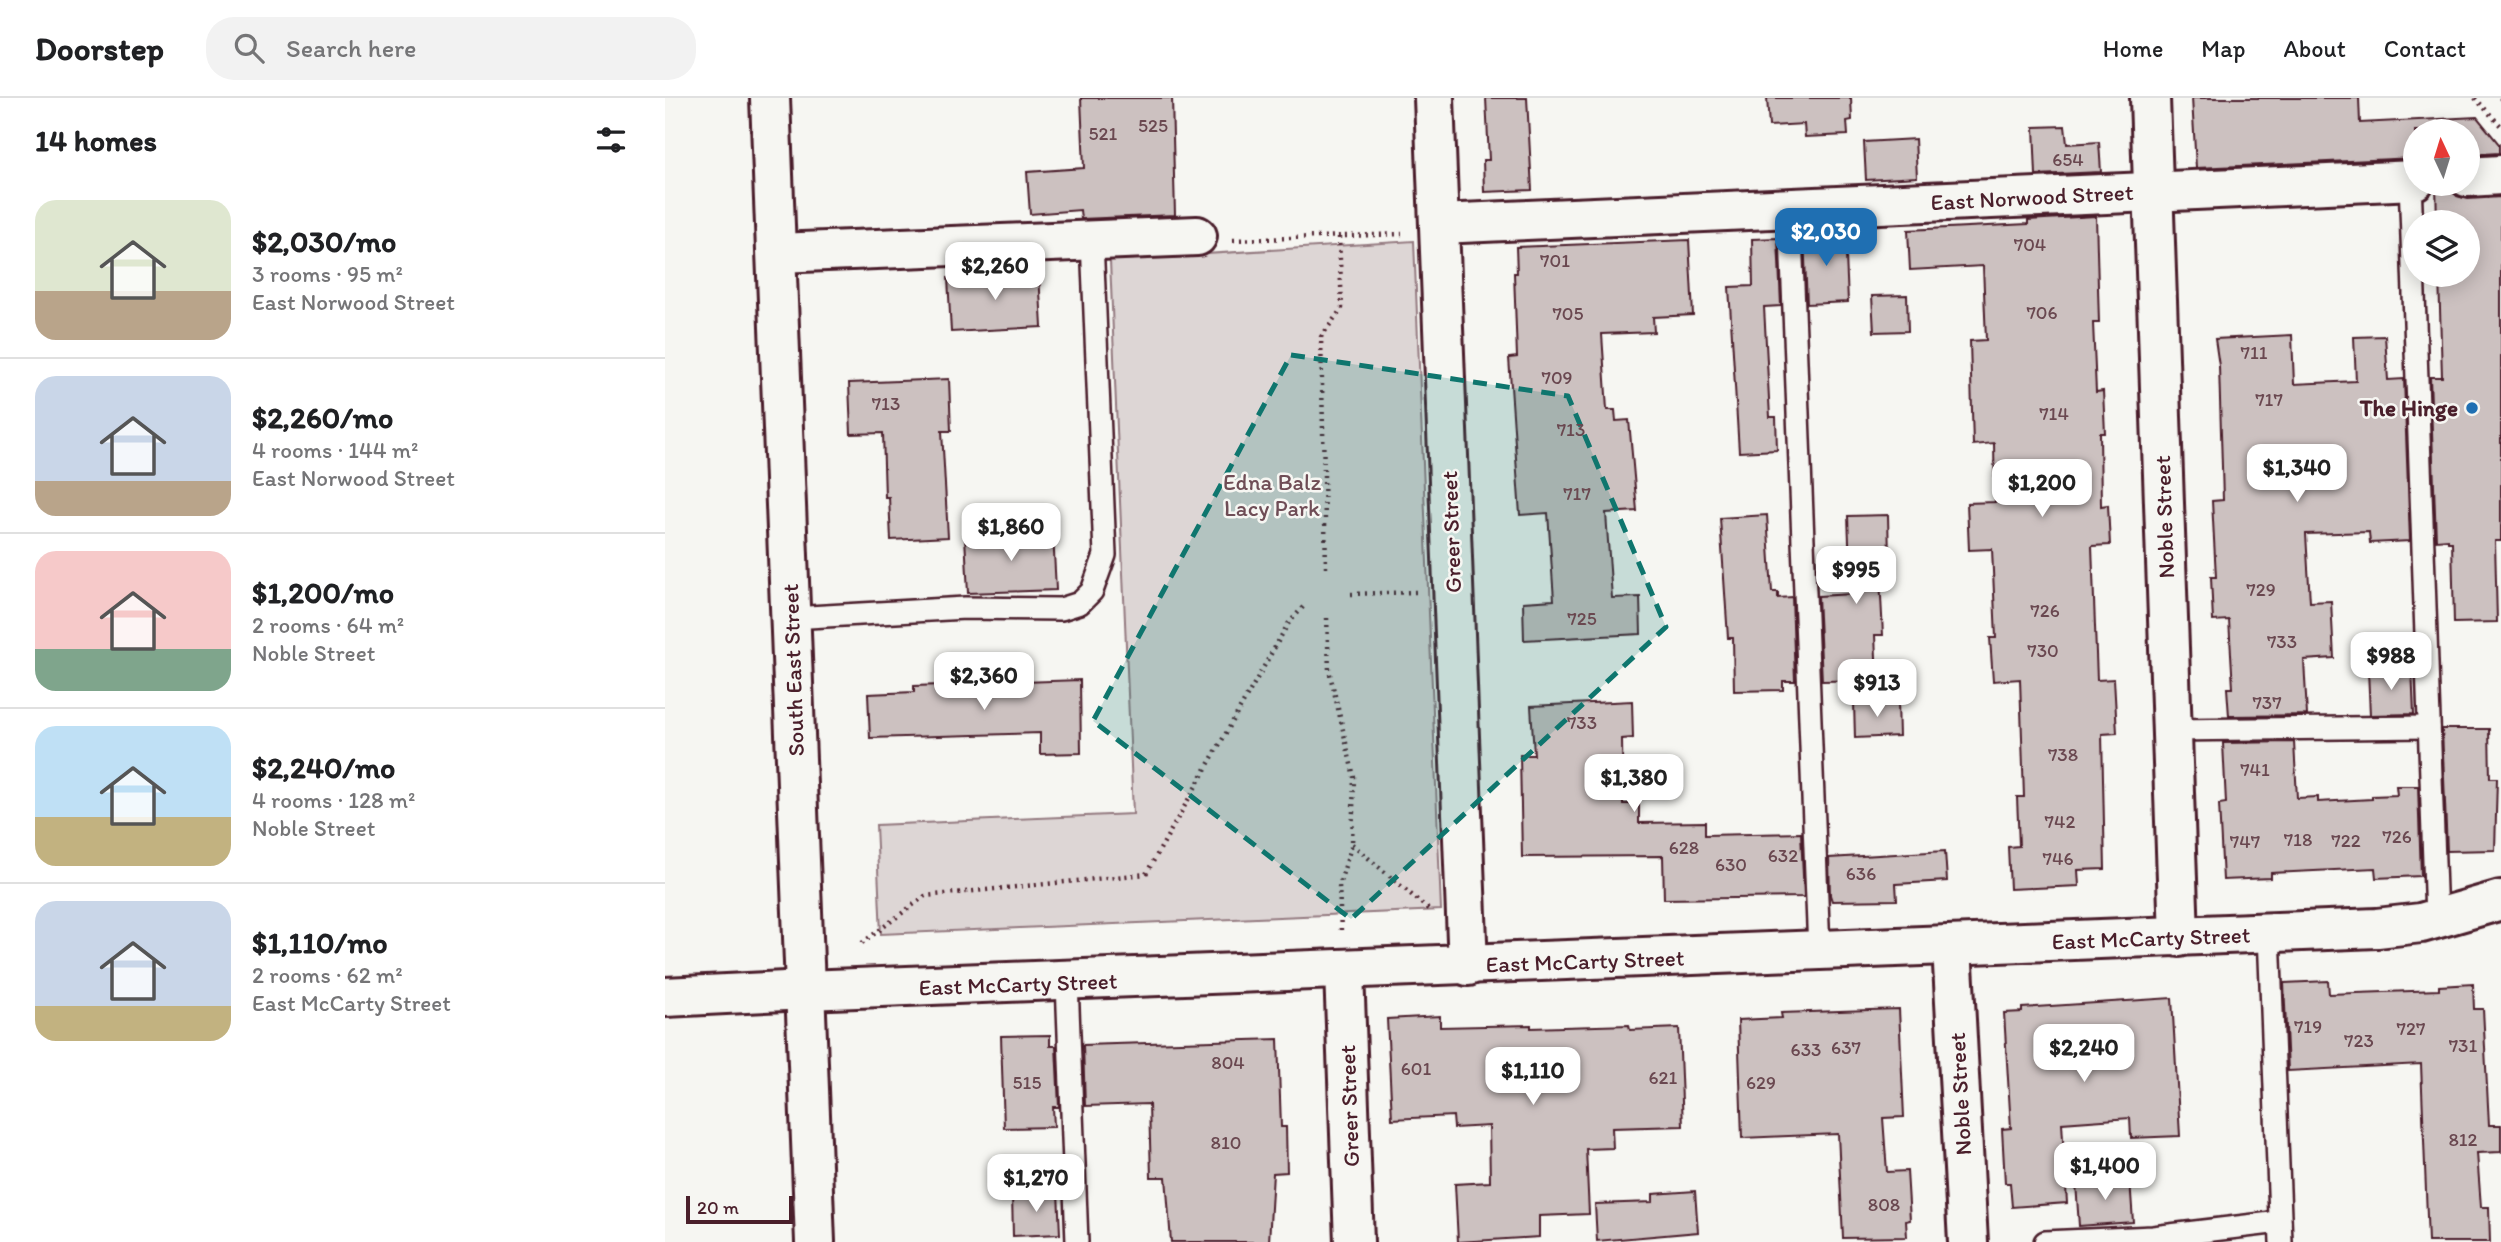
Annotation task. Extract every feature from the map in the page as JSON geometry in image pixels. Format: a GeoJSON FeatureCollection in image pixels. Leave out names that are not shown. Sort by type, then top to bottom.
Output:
{"type":"FeatureCollection","features":[{"type":"Feature","properties":{"kind":"street","name":"South East Street"},"geometry":{"type":"LineString","coordinates":[[770,98],[815,1242]]}},
{"type":"Feature","properties":{"kind":"street","name":"Greer Street"},"geometry":{"type":"LineString","coordinates":[[1434,98],[1423,229],[1453,590],[1468,965]]}},
{"type":"Feature","properties":{"kind":"street","name":"Noble Street"},"geometry":{"type":"LineString","coordinates":[[2150,98],[2179,937]]}},
{"type":"Feature","properties":{"kind":"street"},"geometry":{"type":"LineString","coordinates":[[2480,177],[2501,176]]}},
{"type":"Feature","properties":{"kind":"street","name":"East Norwood Street"},"geometry":{"type":"LineString","coordinates":[[1423,229],[1790,208],[2403,180]]}},
{"type":"Feature","properties":{"kind":"street"},"geometry":{"type":"LineString","coordinates":[[776,253],[1197,236]]}},
{"type":"Feature","properties":{"kind":"street","name":"East McCarty Street"},"geometry":{"type":"LineString","coordinates":[[665,997],[2377,928],[2435,919],[2501,900]]}},
{"type":"Feature","properties":{"kind":"street","name":"Noble Street"},"geometry":{"type":"LineString","coordinates":[[1952,946],[1968,1242]]}},
{"type":"Feature","properties":{"kind":"street","name":"Greer Street"},"geometry":{"type":"LineString","coordinates":[[1344,971],[1354,1242]]}},
{"type":"Feature","properties":{"kind":"lane"},"geometry":{"type":"LineString","coordinates":[[2412,196],[2435,919]]}},
{"type":"Feature","properties":{"kind":"lane"},"geometry":{"type":"LineString","coordinates":[[1790,208],[1819,951]]}},
{"type":"Feature","properties":{"kind":"lane"},"geometry":{"type":"LineString","coordinates":[[791,618],[965,608],[1061,609],[1080,603],[1092,591],[1105,555],[1092,240]]}},
{"type":"Feature","properties":{"kind":"lane"},"geometry":{"type":"LineString","coordinates":[[2172,730],[2429,727]]}},
{"type":"Feature","properties":{"kind":"lane"},"geometry":{"type":"LineString","coordinates":[[2045,1242],[2281,1232],[2269,933]]}},
{"type":"Feature","properties":{"kind":"lane"},"geometry":{"type":"LineString","coordinates":[[1067,982],[1077,1242]]}},
{"type":"Feature","properties":{"kind":"path"},"geometry":{"type":"LineString","coordinates":[[2475,98],[2501,126]]}},
{"type":"Feature","properties":{"kind":"path"},"geometry":{"type":"LineString","coordinates":[[1197,236],[1238,240],[1339,237],[1423,229]]}},
{"type":"Feature","properties":{"kind":"path"},"geometry":{"type":"LineString","coordinates":[[1327,568],[1321,337],[1342,308],[1339,237]]}},
{"type":"Feature","properties":{"kind":"path"},"geometry":{"type":"LineString","coordinates":[[1351,594],[1453,590]]}},
{"type":"Feature","properties":{"kind":"path"},"geometry":{"type":"LineString","coordinates":[[862,943],[925,896],[1146,874],[1289,624],[1303,607]]}},
{"type":"Feature","properties":{"kind":"path"},"geometry":{"type":"LineString","coordinates":[[1327,618],[1329,670],[1354,777],[1352,844],[1339,885],[1344,971]]}},
{"type":"Feature","properties":{"kind":"path"},"geometry":{"type":"LineString","coordinates":[[1352,844],[1431,912]]}},
{"type":"Feature","properties":{"kind":"highlighted area"},"geometry":{"type":"Polygon","coordinates":[[[1291,355],[1568,396],[1666,627],[1351,919],[1093,721],[1291,355]]]}},
{"type":"Feature","properties":{"kind":"green space","name":"Edna Balz Lacy Park"},"geometry":{"type":"Polygon","coordinates":[[[1414,241],[1441,910],[881,934],[876,825],[1133,814],[1110,260],[1414,241]]]}},
{"type":"Feature","properties":{"kind":"building"},"geometry":{"type":"Polygon","coordinates":[[[1081,98],[1172,98],[1175,215],[1081,219],[1080,210],[1030,214],[1027,172],[1084,168],[1081,98]]]}},
{"type":"Feature","properties":{"kind":"building"},"geometry":{"type":"Polygon","coordinates":[[[1486,98],[1527,98],[1532,190],[1484,192],[1483,160],[1489,160],[1486,98]]]}},
{"type":"Feature","properties":{"kind":"building"},"geometry":{"type":"Polygon","coordinates":[[[1767,98],[1851,98],[1852,120],[1847,121],[1848,135],[1805,137],[1804,124],[1769,126],[1767,98]]]}},
{"type":"Feature","properties":{"kind":"building"},"geometry":{"type":"Polygon","coordinates":[[[2192,98],[2359,98],[2360,123],[2403,121],[2403,159],[2196,168],[2192,98]]]}},
{"type":"Feature","properties":{"kind":"building"},"geometry":{"type":"Polygon","coordinates":[[[2477,117],[2479,119],[2438,119],[2477,117]]]}},
{"type":"Feature","properties":{"kind":"building"},"geometry":{"type":"Polygon","coordinates":[[[2480,121],[2499,144],[2499,153],[2480,154],[2480,121]]]}},
{"type":"Feature","properties":{"kind":"building"},"geometry":{"type":"Polygon","coordinates":[[[2065,126],[2067,144],[2099,142],[2101,172],[2036,175],[2034,127],[2065,126]]]}},
{"type":"Feature","properties":{"kind":"building"},"geometry":{"type":"Polygon","coordinates":[[[1915,139],[1917,177],[1866,180],[1864,142],[1915,139]]]}},
{"type":"Feature","properties":{"kind":"building","name":"The Hinge"},"geometry":{"type":"Polygon","coordinates":[[[2436,196],[2468,199],[2501,197],[2501,541],[2495,541],[2497,622],[2454,623],[2452,542],[2448,542],[2448,539],[2436,540],[2430,377],[2442,377],[2439,287],[2480,287],[2480,210],[2437,210],[2436,196]]]}},
{"type":"Feature","properties":{"kind":"building"},"geometry":{"type":"Polygon","coordinates":[[[2096,216],[2099,323],[2093,323],[2096,392],[2103,391],[2105,433],[2100,433],[2101,506],[2108,505],[2110,545],[2092,546],[2097,680],[2114,679],[2117,733],[2102,734],[2105,869],[2078,870],[2079,886],[2010,889],[2008,847],[2019,846],[2017,797],[2024,797],[2020,679],[1993,681],[1990,638],[1996,638],[1992,549],[1969,550],[1967,503],[1995,502],[1994,443],[1973,445],[1970,341],[1986,340],[1983,266],[1910,270],[1908,230],[2028,224],[2028,220],[2096,216]]]}},
{"type":"Feature","properties":{"kind":"building"},"geometry":{"type":"Polygon","coordinates":[[[1845,232],[1848,302],[1807,304],[1804,236],[1845,232]]]}},
{"type":"Feature","properties":{"kind":"building"},"geometry":{"type":"Polygon","coordinates":[[[1778,238],[1781,306],[1764,307],[1770,417],[1776,417],[1777,450],[1739,452],[1729,287],[1753,286],[1752,239],[1778,238]]]}},
{"type":"Feature","properties":{"kind":"building"},"geometry":{"type":"Polygon","coordinates":[[[1689,240],[1693,315],[1653,317],[1654,332],[1602,334],[1607,410],[1615,410],[1616,421],[1629,420],[1637,511],[1606,513],[1612,598],[1640,597],[1641,634],[1524,640],[1523,602],[1554,600],[1548,513],[1520,515],[1509,358],[1517,357],[1514,273],[1517,273],[1516,247],[1689,240]]]}},
{"type":"Feature","properties":{"kind":"building"},"geometry":{"type":"Polygon","coordinates":[[[1039,273],[1042,327],[951,332],[948,278],[1039,273]]]}},
{"type":"Feature","properties":{"kind":"building"},"geometry":{"type":"Polygon","coordinates":[[[1907,295],[1908,331],[1874,332],[1872,296],[1907,295]]]}},
{"type":"Feature","properties":{"kind":"building"},"geometry":{"type":"Polygon","coordinates":[[[2292,335],[2294,384],[2356,381],[2354,337],[2385,336],[2388,380],[2404,379],[2410,541],[2370,543],[2369,532],[2306,534],[2310,602],[2331,601],[2334,658],[2304,660],[2307,715],[2229,716],[2227,688],[2233,688],[2229,620],[2213,621],[2211,577],[2216,577],[2212,501],[2223,500],[2219,366],[2215,339],[2292,335]]]}},
{"type":"Feature","properties":{"kind":"building"},"geometry":{"type":"Polygon","coordinates":[[[949,379],[951,431],[942,431],[948,537],[891,540],[889,497],[885,497],[883,433],[851,434],[849,383],[949,379]]]}},
{"type":"Feature","properties":{"kind":"building"},"geometry":{"type":"Polygon","coordinates":[[[1767,515],[1772,592],[1778,592],[1778,598],[1792,597],[1795,681],[1783,681],[1783,690],[1734,691],[1733,638],[1728,638],[1720,518],[1767,515]]]}},
{"type":"Feature","properties":{"kind":"building"},"geometry":{"type":"Polygon","coordinates":[[[1888,515],[1889,558],[1879,558],[1883,635],[1875,635],[1877,680],[1822,681],[1818,596],[1851,594],[1848,516],[1888,515]]]}},
{"type":"Feature","properties":{"kind":"building"},"geometry":{"type":"Polygon","coordinates":[[[1053,533],[1056,590],[968,593],[965,537],[1053,533]]]}},
{"type":"Feature","properties":{"kind":"building"},"geometry":{"type":"Polygon","coordinates":[[[2412,668],[2414,714],[2370,715],[2368,670],[2412,668]]]}},
{"type":"Feature","properties":{"kind":"building"},"geometry":{"type":"Polygon","coordinates":[[[1080,680],[1081,753],[1040,754],[1040,733],[870,738],[868,694],[914,692],[914,686],[1080,680]]]}},
{"type":"Feature","properties":{"kind":"building"},"geometry":{"type":"Polygon","coordinates":[[[1898,700],[1899,736],[1855,738],[1854,702],[1898,700]]]}},
{"type":"Feature","properties":{"kind":"building"},"geometry":{"type":"Polygon","coordinates":[[[1632,701],[1633,738],[1622,739],[1623,804],[1639,804],[1639,823],[1705,822],[1705,835],[1801,833],[1804,897],[1664,899],[1663,856],[1522,857],[1520,755],[1534,755],[1531,706],[1632,701]]]}},
{"type":"Feature","properties":{"kind":"building"},"geometry":{"type":"Polygon","coordinates":[[[2442,729],[2489,729],[2490,778],[2497,778],[2495,850],[2447,851],[2442,729]]]}},
{"type":"Feature","properties":{"kind":"building"},"geometry":{"type":"Polygon","coordinates":[[[2294,742],[2297,798],[2318,797],[2318,802],[2372,799],[2372,796],[2397,795],[2396,786],[2418,786],[2421,876],[2376,878],[2375,868],[2271,873],[2271,878],[2223,880],[2219,804],[2226,803],[2223,743],[2294,742]]]}},
{"type":"Feature","properties":{"kind":"building"},"geometry":{"type":"Polygon","coordinates":[[[1945,851],[1947,881],[1896,884],[1897,900],[1832,901],[1829,858],[1945,851]]]}},
{"type":"Feature","properties":{"kind":"building"},"geometry":{"type":"Polygon","coordinates":[[[2328,981],[2329,994],[2439,990],[2439,986],[2473,984],[2474,1009],[2483,1009],[2489,1125],[2501,1125],[2501,1152],[2477,1153],[2481,1207],[2489,1207],[2490,1242],[2428,1242],[2421,1064],[2288,1071],[2284,983],[2328,981]]]}},
{"type":"Feature","properties":{"kind":"building"},"geometry":{"type":"Polygon","coordinates":[[[2172,998],[2180,1136],[2131,1138],[2130,1118],[2062,1123],[2067,1203],[2012,1207],[2010,1183],[2005,1183],[2002,1129],[2011,1128],[2004,1013],[2022,1012],[2022,1008],[2172,998]]]}},
{"type":"Feature","properties":{"kind":"building"},"geometry":{"type":"Polygon","coordinates":[[[1899,1009],[1904,1117],[1883,1118],[1887,1172],[1907,1171],[1910,1220],[1906,1221],[1907,1237],[1843,1238],[1838,1134],[1742,1138],[1738,1020],[1782,1018],[1781,1013],[1899,1009]]]}},
{"type":"Feature","properties":{"kind":"building"},"geometry":{"type":"Polygon","coordinates":[[[1440,1016],[1440,1027],[1629,1025],[1630,1030],[1679,1028],[1683,1126],[1612,1128],[1613,1148],[1586,1149],[1589,1214],[1539,1216],[1539,1237],[1458,1242],[1455,1184],[1490,1182],[1489,1126],[1454,1128],[1453,1116],[1392,1119],[1387,1019],[1440,1016]]]}},
{"type":"Feature","properties":{"kind":"building"},"geometry":{"type":"Polygon","coordinates":[[[1050,1035],[1050,1046],[1056,1046],[1059,1107],[1053,1107],[1054,1127],[1004,1128],[1001,1036],[1050,1035]]]}},
{"type":"Feature","properties":{"kind":"building"},"geometry":{"type":"Polygon","coordinates":[[[1278,1039],[1281,1127],[1286,1127],[1287,1172],[1273,1173],[1269,1242],[1171,1242],[1166,1177],[1151,1177],[1149,1104],[1085,1106],[1083,1045],[1278,1039]]]}},
{"type":"Feature","properties":{"kind":"building"},"geometry":{"type":"Polygon","coordinates":[[[2130,1179],[2133,1222],[2079,1226],[2076,1183],[2130,1179]]]}},
{"type":"Feature","properties":{"kind":"building"},"geometry":{"type":"Polygon","coordinates":[[[1695,1191],[1698,1232],[1597,1241],[1595,1204],[1653,1202],[1653,1194],[1695,1191]]]}},
{"type":"Feature","properties":{"kind":"building"},"geometry":{"type":"Polygon","coordinates":[[[1058,1192],[1060,1234],[1013,1236],[1012,1194],[1058,1192]]]}},
{"type":"Feature","properties":{"kind":"place","name":"The Hinge"},"geometry":{"type":"Point","coordinates":[2472,408]}}]}
